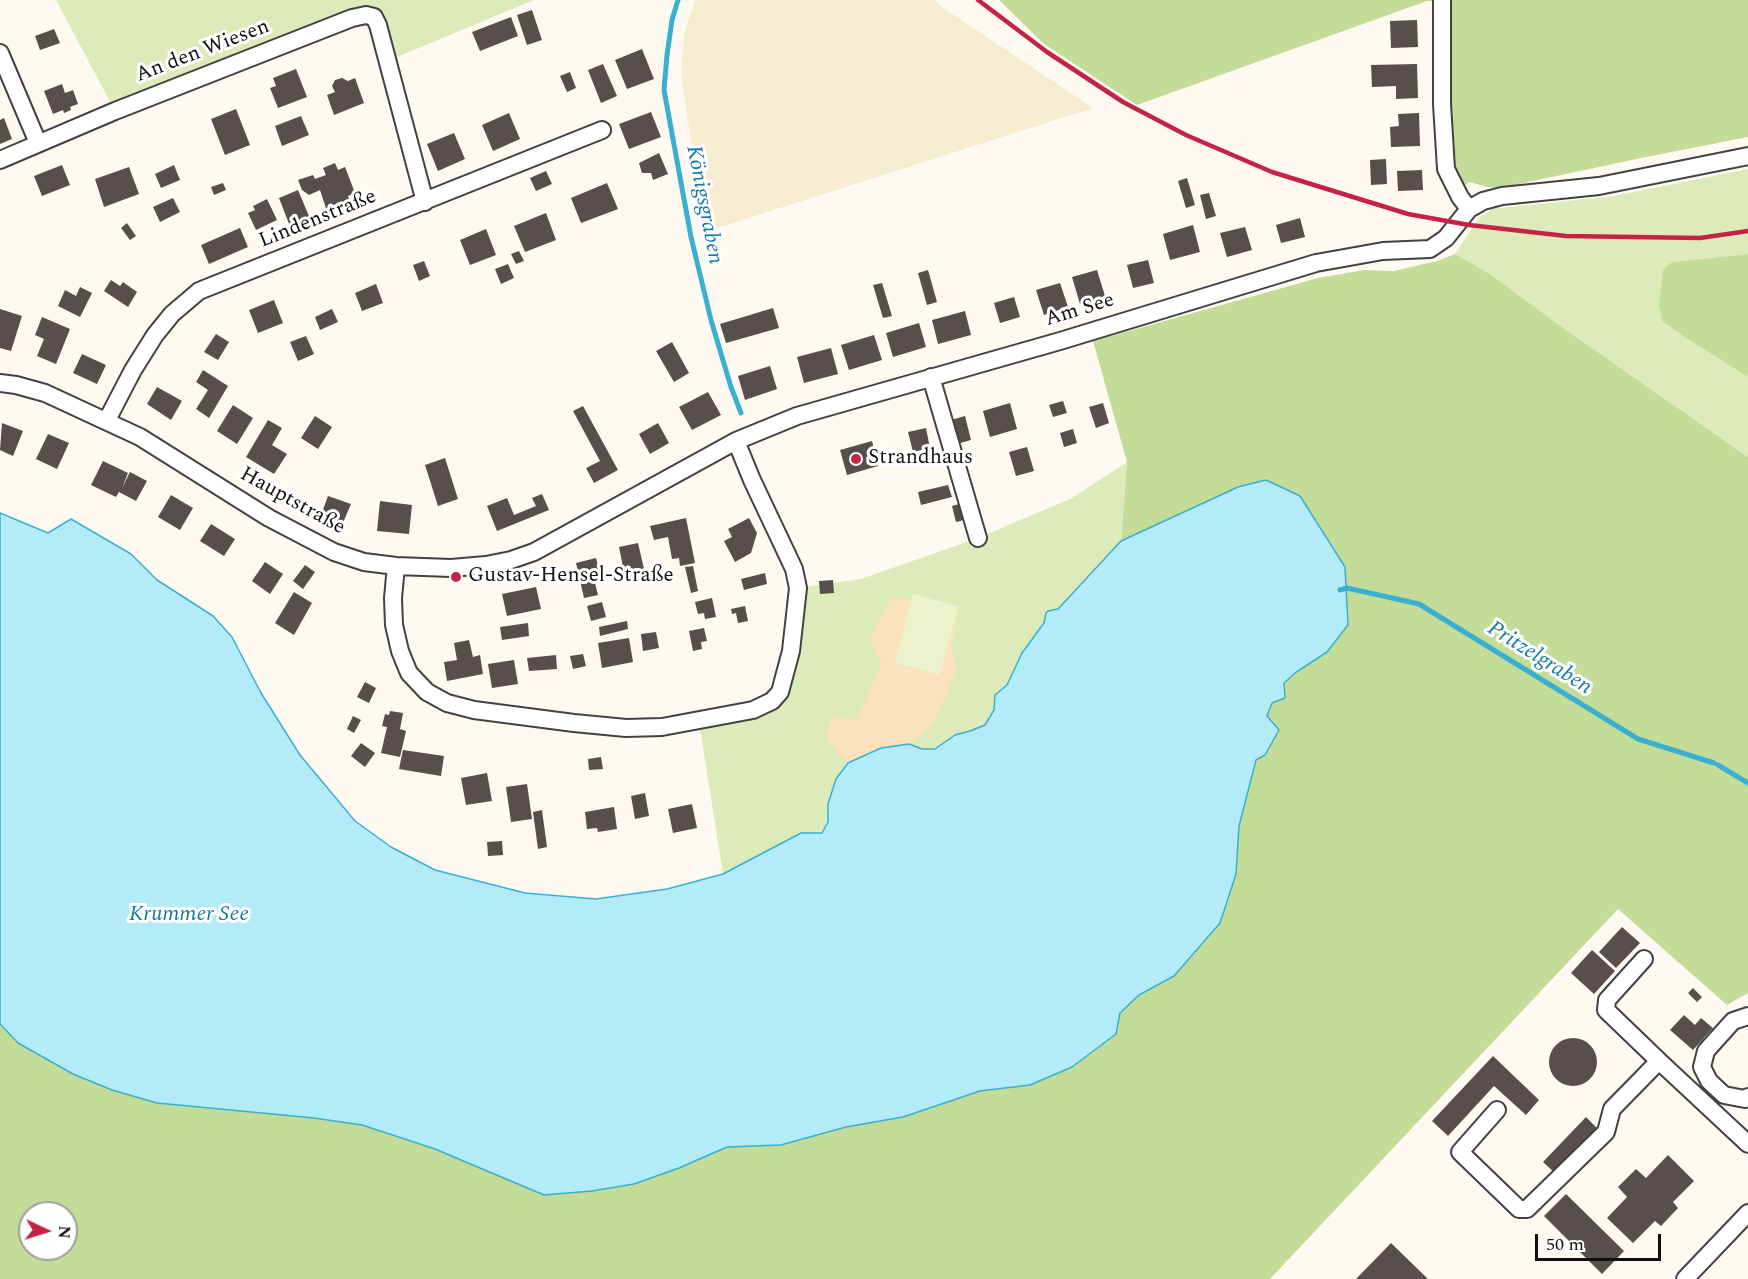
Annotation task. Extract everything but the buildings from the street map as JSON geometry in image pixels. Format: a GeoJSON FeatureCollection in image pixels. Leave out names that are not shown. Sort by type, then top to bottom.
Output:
{"type":"FeatureCollection","features":[{"type":"Feature","properties":{"kind":"street"},"geometry":{"type":"LineString","coordinates":[[1442,2],[1442,104],[1446,169],[1460,197],[1469,209],[1483,201],[1502,196],[1599,186],[1748,156]]}},
{"type":"Feature","properties":{"kind":"street","name":"An den Wiesen"},"geometry":{"type":"LineString","coordinates":[[0,160],[266,52],[352,18],[366,15],[374,17],[378,26],[425,202]]}},
{"type":"Feature","properties":{"kind":"street"},"geometry":{"type":"LineString","coordinates":[[0,53],[38,143]]}},
{"type":"Feature","properties":{"kind":"street","name":"Lindenstraße"},"geometry":{"type":"LineString","coordinates":[[107,420],[133,370],[155,335],[172,314],[199,291],[602,130]]}},
{"type":"Feature","properties":{"kind":"street","name":"Am See"},"geometry":{"type":"LineString","coordinates":[[736,441],[797,416],[1316,263],[1383,251],[1430,249],[1446,238],[1469,209]]}},
{"type":"Feature","properties":{"kind":"street"},"geometry":{"type":"LineString","coordinates":[[931,377],[978,538]]}},
{"type":"Feature","properties":{"kind":"street","name":"Hauptstraße"},"geometry":{"type":"LineString","coordinates":[[0,383],[45,393],[107,420],[140,437],[269,518],[320,546],[364,561],[396,566],[451,568],[486,565],[534,552],[736,441]]}},
{"type":"Feature","properties":{"kind":"street"},"geometry":{"type":"LineString","coordinates":[[396,566],[393,598],[394,625],[400,651],[409,673],[427,692],[447,703],[474,710],[626,728],[662,727],[753,710],[772,701],[780,692],[791,651],[798,588],[794,569],[736,441]]}},
{"type":"Feature","properties":{"kind":"street"},"geometry":{"type":"LineString","coordinates":[[1644,958],[1607,1000],[1606,1010],[1748,1144]]}},
{"type":"Feature","properties":{"kind":"street"},"geometry":{"type":"LineString","coordinates":[[1748,1016],[1733,1021],[1719,1036],[1706,1051],[1702,1067],[1709,1081],[1724,1095],[1745,1099],[1748,1097]]}},
{"type":"Feature","properties":{"kind":"street"},"geometry":{"type":"LineString","coordinates":[[1497,1110],[1460,1152],[1519,1209],[1527,1209],[1606,1132],[1612,1109],[1659,1061]]}},
{"type":"Feature","properties":{"kind":"street"},"geometry":{"type":"LineString","coordinates":[[1685,1279],[1748,1213]]}},
{"type":"Feature","properties":{"kind":"shaded area"},"geometry":{"type":"Polygon","coordinates":[[[695,0],[934,0],[1093,108],[708,231],[700,204],[681,74],[684,35],[695,0]]]}},
{"type":"Feature","properties":{"kind":"green space"},"geometry":{"type":"Polygon","coordinates":[[[56,0],[534,0],[390,60],[377,10],[115,111],[56,0]]]}},
{"type":"Feature","properties":{"kind":"green space"},"geometry":{"type":"Polygon","coordinates":[[[999,0],[1748,0],[1748,137],[1500,188],[1470,182],[1463,186],[1449,149],[1447,2],[1427,1],[1137,105],[1044,44],[999,0]]]}},
{"type":"Feature","properties":{"kind":"green space"},"geometry":{"type":"Polygon","coordinates":[[[1748,169],[1748,254],[1672,262],[1659,305],[1662,321],[1748,377],[1748,457],[1490,274],[1455,254],[1479,218],[1492,209],[1614,196],[1748,169]]]}},
{"type":"Feature","properties":{"kind":"green space"},"geometry":{"type":"Polygon","coordinates":[[[1455,254],[1490,274],[1748,457],[1748,993],[1727,1005],[1618,909],[1270,1279],[0,1279],[0,1024],[18,1043],[73,1074],[112,1090],[157,1103],[314,1118],[362,1125],[435,1149],[544,1195],[592,1191],[634,1184],[679,1168],[727,1146],[781,1145],[846,1127],[903,1117],[980,1091],[1030,1085],[1139,995],[1174,976],[1236,874],[1239,826],[1256,760],[1265,755],[1267,716],[1272,702],[1284,683],[1327,652],[1348,625],[1345,567],[1321,528],[1266,480],[1238,487],[1121,541],[1127,462],[1093,341],[1318,278],[1364,270],[1394,271],[1437,261],[1455,254]]]}},
{"type":"Feature","properties":{"kind":"green space"},"geometry":{"type":"Polygon","coordinates":[[[1748,254],[1748,377],[1662,321],[1659,306],[1663,270],[1672,262],[1748,254]]]}},
{"type":"Feature","properties":{"kind":"green space"},"geometry":{"type":"Polygon","coordinates":[[[1127,462],[1121,541],[1058,609],[1046,613],[1045,623],[1022,653],[1007,685],[995,695],[994,710],[985,725],[955,735],[935,749],[922,749],[909,744],[828,804],[828,822],[822,834],[801,833],[723,874],[699,722],[772,701],[798,588],[861,579],[978,538],[1072,498],[1127,462]]]}},
{"type":"Feature","properties":{"kind":"green space"},"geometry":{"type":"Polygon","coordinates":[[[913,594],[958,606],[940,675],[895,663],[913,594]]]}},
{"type":"Feature","properties":{"kind":"sand"},"geometry":{"type":"Polygon","coordinates":[[[892,598],[958,606],[952,652],[957,670],[933,723],[909,744],[881,748],[848,763],[827,740],[831,717],[856,720],[866,701],[882,662],[875,653],[871,635],[892,598]]]}},
{"type":"Feature","properties":{"kind":"water","name":"Krummer See"},"geometry":{"type":"Polygon","coordinates":[[[1266,480],[1300,496],[1345,567],[1348,625],[1327,652],[1284,683],[1285,698],[1272,703],[1267,716],[1279,730],[1265,755],[1256,760],[1239,826],[1236,874],[1220,923],[1174,976],[1139,995],[1120,1013],[1116,1034],[1072,1067],[1030,1085],[980,1091],[903,1117],[846,1127],[781,1145],[727,1147],[634,1184],[592,1191],[544,1195],[435,1149],[362,1125],[314,1118],[157,1103],[112,1090],[73,1074],[18,1043],[0,1024],[0,513],[48,533],[71,519],[131,554],[157,580],[213,616],[232,637],[261,693],[300,755],[355,821],[391,847],[435,870],[525,893],[596,899],[667,889],[723,874],[801,833],[822,833],[828,822],[828,804],[836,779],[848,763],[881,748],[909,744],[922,749],[935,749],[955,735],[985,725],[994,710],[995,695],[1007,685],[1022,653],[1044,623],[1046,613],[1058,609],[1121,541],[1238,487],[1266,480]]]}},
{"type":"Feature","properties":{"kind":"waterway","name":"Königsgraben"},"geometry":{"type":"LineString","coordinates":[[678,0],[672,20],[664,90],[691,237],[711,320],[741,413]]}},
{"type":"Feature","properties":{"kind":"waterway","name":"Pritzelgraben"},"geometry":{"type":"LineString","coordinates":[[1340,590],[1347,588],[1419,604],[1638,739],[1714,763]]}},
{"type":"Feature","properties":{"kind":"waterway","name":"Pritzelgraben"},"geometry":{"type":"LineString","coordinates":[[1718,765],[1748,783]]}},
{"type":"Feature","properties":{"kind":"railway"},"geometry":{"type":"LineString","coordinates":[[978,0],[1047,52],[1123,102],[1186,135],[1272,172],[1408,214],[1469,225],[1566,236],[1700,238],[1748,231]]}},
{"type":"Feature","properties":{"kind":"place","name":"Strandhaus"},"geometry":{"type":"Point","coordinates":[856,459]}},
{"type":"Feature","properties":{"kind":"place","name":"Gustav-Hensel-Straße"},"geometry":{"type":"Point","coordinates":[456,577]}}]}
